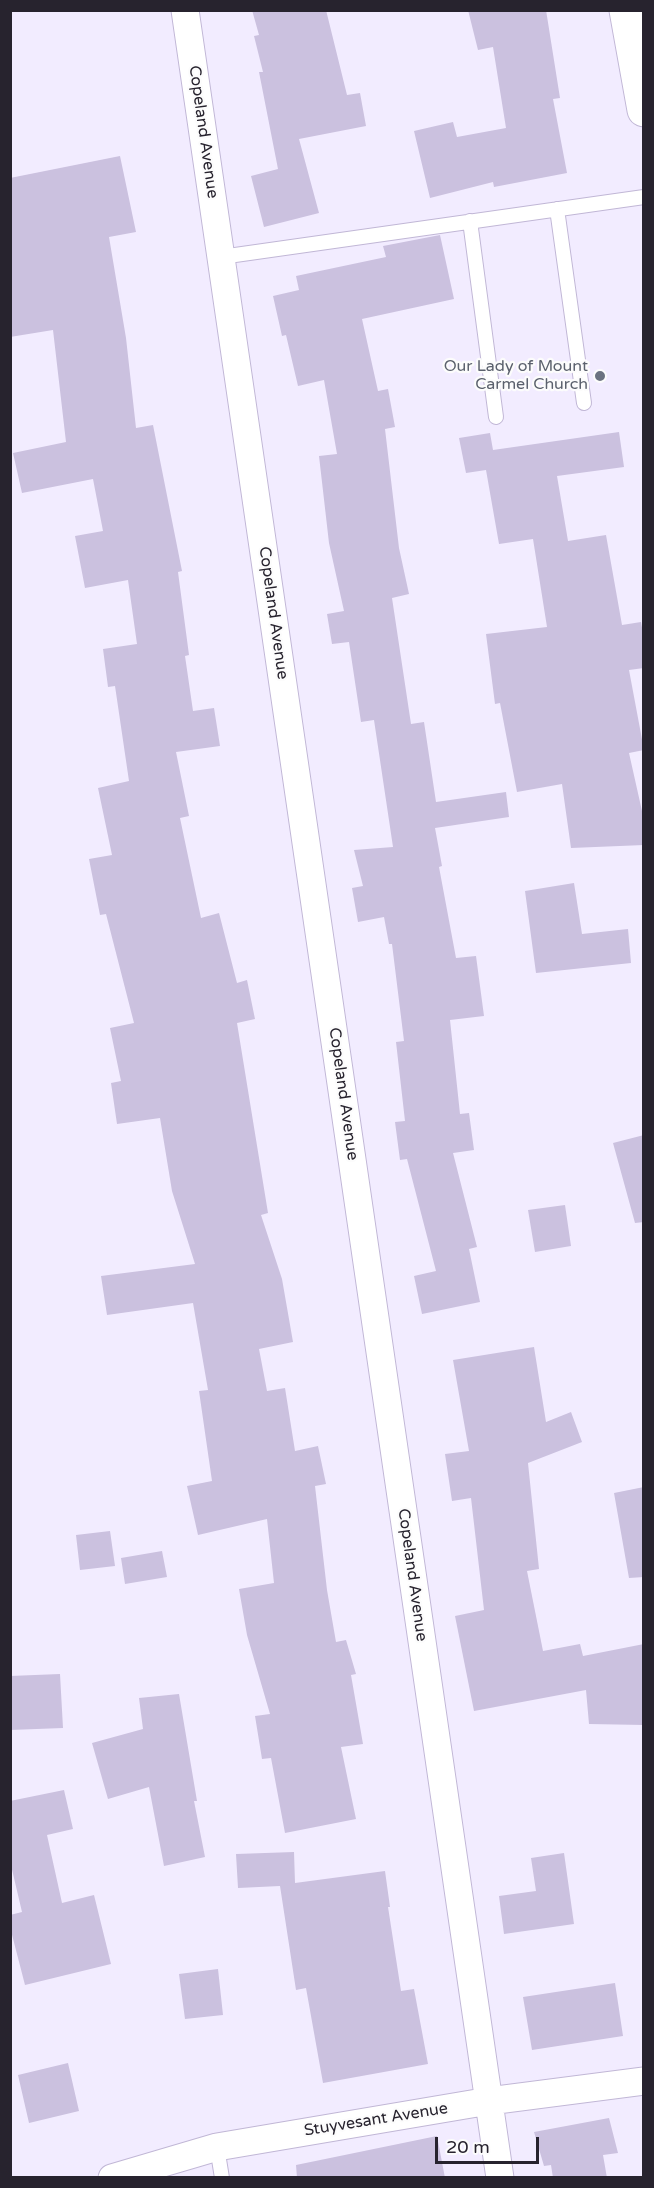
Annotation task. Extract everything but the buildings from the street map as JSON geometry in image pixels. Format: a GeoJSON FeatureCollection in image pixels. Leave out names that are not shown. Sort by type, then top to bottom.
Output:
{"type":"FeatureCollection","features":[{"type":"Feature","properties":{"kind":"main road"},"geometry":{"type":"LineString","coordinates":[[626,10],[644,110]]}},
{"type":"Feature","properties":{"kind":"street","name":"Copeland Avenue"},"geometry":{"type":"LineString","coordinates":[[185,10],[500,2178]]}},
{"type":"Feature","properties":{"kind":"street","name":"Stuyvesant Avenue"},"geometry":{"type":"LineString","coordinates":[[112,2178],[217,2146],[489,2101],[644,2081]]}},
{"type":"Feature","properties":{"kind":"lane"},"geometry":{"type":"LineString","coordinates":[[221,257],[644,197]]}},
{"type":"Feature","properties":{"kind":"lane"},"geometry":{"type":"LineString","coordinates":[[557,209],[584,403]]}},
{"type":"Feature","properties":{"kind":"lane"},"geometry":{"type":"LineString","coordinates":[[470,221],[496,417]]}},
{"type":"Feature","properties":{"kind":"lane"},"geometry":{"type":"LineString","coordinates":[[217,2146],[222,2178]]}},
{"type":"Feature","properties":{"kind":"place","name":"Our Lady of Mount Carmel Church"},"geometry":{"type":"Point","coordinates":[600,376]}}]}
